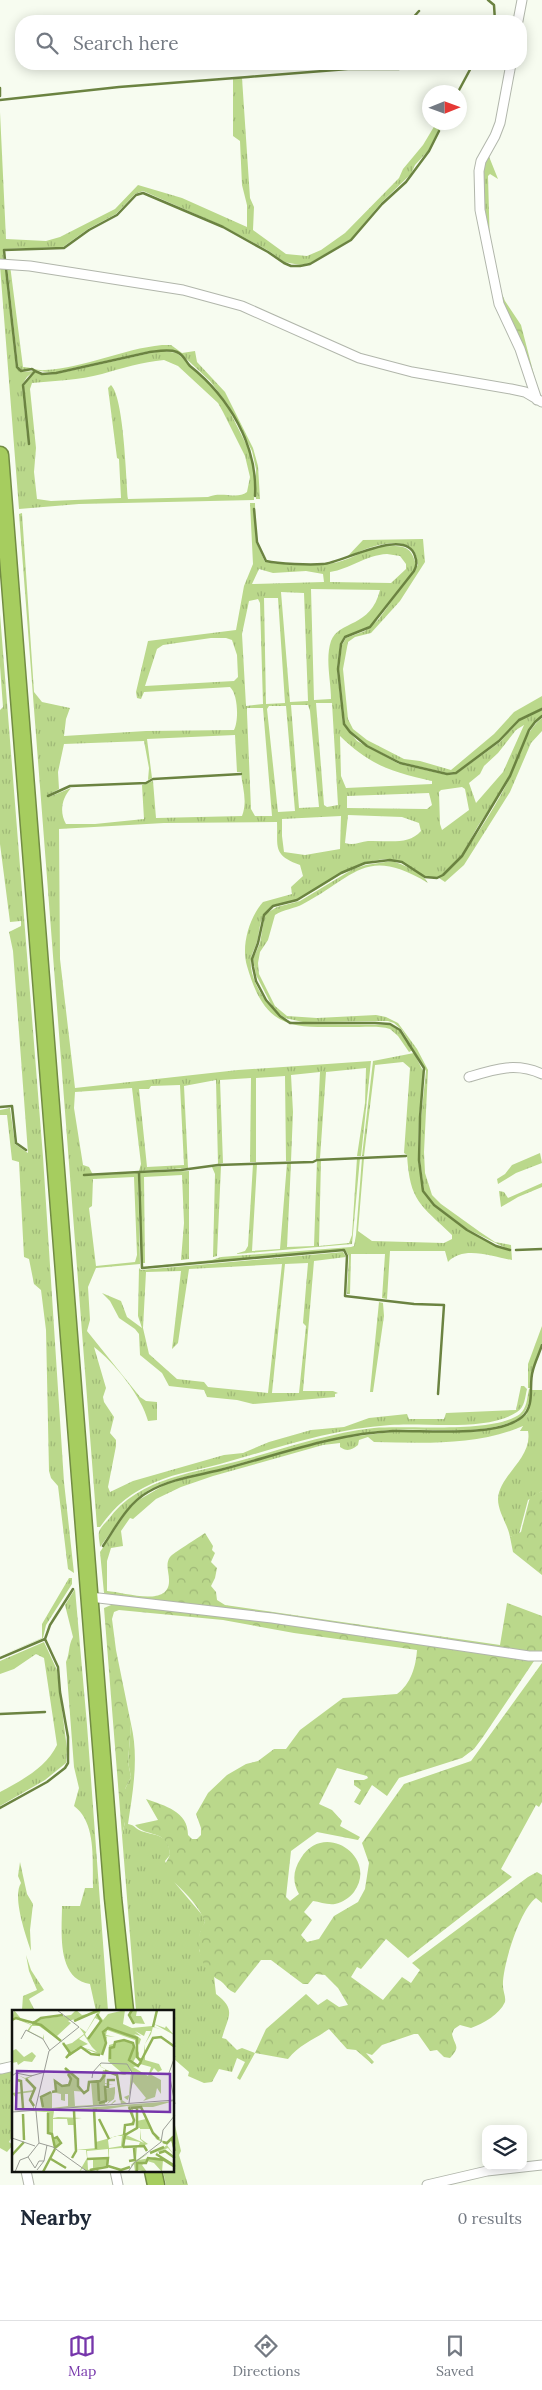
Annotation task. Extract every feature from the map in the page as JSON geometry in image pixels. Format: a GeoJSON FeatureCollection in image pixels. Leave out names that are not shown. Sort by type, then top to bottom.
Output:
{"type":"FeatureCollection","features":[{"type":"Feature","properties":{"kind":"highway"},"geometry":{"type":"LineString","coordinates":[[0,455],[113,1898],[125,2010]]}},
{"type":"Feature","properties":{"kind":"highway"},"geometry":{"type":"LineString","coordinates":[[153,2172],[156,2185]]}},
{"type":"Feature","properties":{"kind":"street"},"geometry":{"type":"LineString","coordinates":[[519,15],[522,0]]}},
{"type":"Feature","properties":{"kind":"street"},"geometry":{"type":"LineString","coordinates":[[510,70],[500,123],[481,161],[480,210],[499,304],[520,349],[540,401]]}},
{"type":"Feature","properties":{"kind":"street"},"geometry":{"type":"LineString","coordinates":[[0,264],[30,266],[183,290],[242,306],[359,358],[412,372],[511,388],[525,392],[540,401]]}},
{"type":"Feature","properties":{"kind":"street"},"geometry":{"type":"LineString","coordinates":[[469,1077],[510,1067],[527,1068],[542,1074]]}},
{"type":"Feature","properties":{"kind":"street"},"geometry":{"type":"LineString","coordinates":[[90,1597],[272,1618],[529,1656],[542,1656]]}},
{"type":"Feature","properties":{"kind":"street"},"geometry":{"type":"LineString","coordinates":[[2,2069],[12,2066]]}},
{"type":"Feature","properties":{"kind":"street"},"geometry":{"type":"LineString","coordinates":[[427,2185],[488,2171],[542,2165]]}},
{"type":"Feature","properties":{"kind":"street"},"geometry":{"type":"LineString","coordinates":[[26,2172],[29,2185]]}},
{"type":"Feature","properties":{"kind":"street"},"geometry":{"type":"LineString","coordinates":[[115,2172],[118,2185]]}},
{"type":"Feature","properties":{"kind":"green space"},"geometry":{"type":"Polygon","coordinates":[[[242,78],[250,198],[254,207],[253,230],[286,254],[307,256],[321,250],[345,233],[399,178],[403,169],[423,145],[432,130],[438,130],[428,151],[415,165],[411,174],[381,203],[351,239],[310,263],[300,265],[284,262],[269,251],[223,226],[143,191],[135,194],[116,214],[88,229],[63,247],[3,249],[4,260],[0,260],[0,112],[6,239],[46,241],[60,237],[115,209],[138,185],[182,198],[247,227],[247,205],[242,185],[240,141],[233,136],[233,79],[242,78]]]}},
{"type":"Feature","properties":{"kind":"green space"},"geometry":{"type":"Polygon","coordinates":[[[488,154],[498,179],[490,174],[488,176],[490,248],[482,200],[482,177],[488,154]]]}},
{"type":"Feature","properties":{"kind":"green space"},"geometry":{"type":"Polygon","coordinates":[[[7,265],[10,265],[23,367],[42,370],[60,369],[132,350],[162,345],[171,345],[182,353],[195,351],[197,362],[225,392],[253,448],[258,466],[260,499],[256,499],[256,469],[252,451],[229,406],[210,381],[179,352],[171,350],[150,351],[56,372],[21,370],[18,366],[7,265]]]}},
{"type":"Feature","properties":{"kind":"green space"},"geometry":{"type":"Polygon","coordinates":[[[0,266],[5,266],[16,367],[21,372],[34,371],[22,385],[28,445],[24,385],[35,372],[42,375],[56,374],[163,351],[177,353],[224,400],[250,452],[254,468],[254,500],[79,504],[19,509],[0,266]],[[164,360],[85,378],[32,383],[30,389],[36,448],[34,472],[37,499],[51,501],[121,498],[119,459],[117,458],[108,388],[111,385],[119,405],[122,421],[128,499],[208,497],[213,495],[239,495],[247,492],[250,477],[245,456],[223,412],[218,403],[178,366],[164,360]]]}},
{"type":"Feature","properties":{"kind":"green space"},"geometry":{"type":"Polygon","coordinates":[[[499,287],[505,301],[521,325],[540,398],[504,308],[499,287]]]}},
{"type":"Feature","properties":{"kind":"green space"},"geometry":{"type":"Polygon","coordinates":[[[250,503],[255,503],[256,542],[265,562],[300,565],[327,564],[342,561],[375,548],[393,546],[406,548],[411,552],[416,565],[414,570],[370,626],[344,637],[340,644],[337,669],[343,724],[357,741],[399,764],[447,775],[456,774],[500,742],[520,720],[542,710],[542,716],[527,735],[514,766],[495,801],[454,865],[443,875],[430,878],[395,860],[375,860],[352,868],[299,899],[272,907],[265,913],[262,919],[251,959],[251,969],[259,989],[272,1008],[281,1016],[299,1024],[390,1025],[400,1031],[413,1050],[409,1052],[398,1036],[390,1029],[382,1027],[302,1026],[288,1023],[275,1016],[264,1005],[255,989],[245,958],[250,924],[263,902],[292,894],[291,887],[303,876],[300,865],[285,858],[278,849],[277,822],[164,823],[59,829],[60,959],[75,1088],[238,1070],[371,1061],[361,1156],[357,1156],[365,1103],[366,1068],[326,1072],[320,1158],[316,1159],[320,1072],[291,1075],[293,1112],[291,1161],[286,1161],[285,1076],[256,1078],[256,1162],[250,1162],[251,1078],[220,1080],[223,1163],[218,1164],[216,1080],[184,1086],[188,1168],[139,1171],[141,1164],[132,1088],[75,1092],[74,1108],[83,1165],[89,1167],[93,1175],[84,1174],[84,1176],[138,1173],[140,1264],[96,1268],[88,1287],[90,1320],[87,1331],[140,1397],[146,1401],[157,1402],[157,1420],[148,1421],[134,1391],[110,1362],[94,1347],[106,1388],[103,1397],[104,1402],[114,1417],[110,1433],[116,1440],[116,1446],[108,1487],[110,1492],[133,1481],[224,1455],[243,1453],[269,1442],[311,1430],[344,1427],[369,1418],[407,1414],[409,1419],[444,1419],[446,1413],[516,1410],[521,1386],[527,1389],[520,1410],[490,1422],[456,1425],[405,1424],[368,1427],[304,1440],[172,1476],[145,1487],[125,1499],[100,1527],[97,1527],[19,514],[22,513],[34,692],[42,702],[70,708],[66,719],[64,736],[146,731],[234,730],[237,720],[237,708],[235,695],[230,687],[144,692],[141,699],[137,698],[136,692],[148,641],[236,630],[244,586],[253,564],[250,503]],[[387,554],[365,559],[330,572],[330,582],[391,583],[406,569],[406,564],[400,556],[387,554]],[[259,569],[252,584],[324,582],[323,574],[306,571],[273,573],[259,569]],[[311,589],[314,700],[331,699],[328,663],[329,648],[335,634],[370,611],[376,602],[380,590],[311,589]],[[281,592],[290,702],[308,701],[304,593],[281,592]],[[264,598],[266,704],[285,703],[278,598],[264,598]],[[258,599],[249,601],[242,634],[246,706],[263,704],[260,603],[258,599]],[[211,638],[163,645],[157,649],[145,686],[234,681],[238,677],[237,655],[232,640],[211,638]],[[316,703],[324,805],[327,807],[338,805],[332,703],[316,703]],[[291,705],[299,808],[319,807],[308,705],[291,705]],[[269,706],[267,709],[278,812],[295,811],[286,706],[269,706]],[[247,708],[251,809],[255,816],[272,816],[263,708],[247,708]],[[524,725],[516,730],[498,753],[484,766],[480,774],[469,783],[476,803],[503,772],[524,725]],[[235,735],[147,739],[152,778],[148,780],[149,768],[144,741],[64,744],[58,772],[59,789],[48,795],[49,797],[71,788],[65,796],[62,810],[66,824],[95,824],[144,819],[142,785],[153,781],[156,818],[242,816],[245,804],[241,772],[237,772],[235,735]],[[340,736],[341,776],[346,788],[432,784],[432,781],[405,774],[371,761],[340,736]],[[462,787],[441,790],[439,792],[440,824],[442,830],[469,810],[465,789],[462,787]],[[429,793],[347,796],[347,808],[427,809],[432,805],[429,793]],[[348,815],[345,843],[354,844],[368,841],[410,839],[421,831],[419,823],[402,817],[348,815]],[[341,816],[282,819],[284,852],[305,855],[340,849],[341,816]],[[180,1085],[151,1086],[149,1089],[139,1089],[147,1167],[184,1165],[180,1085]],[[134,1177],[93,1179],[92,1206],[89,1208],[96,1266],[135,1262],[137,1255],[134,1177]]]}},
{"type":"Feature","properties":{"kind":"green space"},"geometry":{"type":"Polygon","coordinates":[[[423,539],[425,562],[400,601],[371,633],[355,637],[348,642],[343,669],[348,719],[353,729],[367,740],[404,759],[420,761],[451,770],[494,734],[514,712],[542,696],[542,708],[519,719],[499,741],[456,772],[447,773],[400,762],[367,745],[351,732],[345,724],[339,669],[342,645],[346,638],[365,631],[378,620],[418,565],[416,555],[410,547],[396,543],[368,548],[346,558],[363,540],[423,539]]]}},
{"type":"Feature","properties":{"kind":"green space"},"geometry":{"type":"Polygon","coordinates":[[[0,614],[43,1157],[64,1482],[74,1573],[68,1569],[58,1486],[51,1478],[49,1471],[46,1330],[41,1290],[34,1284],[29,1259],[24,1257],[19,1162],[12,1160],[7,1115],[0,1115],[0,1110],[10,1108],[15,1144],[28,1153],[13,951],[9,932],[21,926],[21,921],[10,922],[0,844],[0,710],[3,707],[0,666],[0,614]]]}},
{"type":"Feature","properties":{"kind":"green space"},"geometry":{"type":"Polygon","coordinates":[[[542,718],[542,731],[531,743],[510,792],[464,865],[445,882],[439,878],[457,861],[479,831],[506,785],[523,744],[531,730],[542,718]]]}},
{"type":"Feature","properties":{"kind":"green space"},"geometry":{"type":"Polygon","coordinates":[[[392,861],[417,872],[428,883],[407,872],[389,866],[374,866],[361,869],[303,904],[278,913],[275,915],[268,940],[260,952],[259,974],[275,1006],[287,1016],[317,1018],[376,1015],[386,1017],[398,1023],[417,1049],[428,1070],[424,1152],[425,1173],[432,1195],[441,1204],[495,1242],[511,1245],[512,1260],[470,1253],[462,1254],[448,1262],[445,1251],[390,1251],[387,1299],[382,1298],[385,1254],[351,1254],[350,1294],[347,1294],[349,1256],[345,1250],[143,1267],[212,1260],[221,1257],[354,1246],[362,1158],[364,1158],[358,1231],[372,1241],[444,1243],[452,1239],[452,1235],[424,1208],[414,1193],[411,1183],[407,1155],[404,1153],[410,1068],[403,1062],[375,1065],[364,1156],[362,1156],[373,1061],[414,1053],[424,1073],[419,1117],[418,1160],[423,1191],[433,1205],[467,1230],[496,1246],[510,1250],[467,1229],[434,1204],[424,1191],[420,1159],[421,1118],[426,1071],[402,1030],[394,1023],[388,1021],[303,1022],[285,1018],[274,1010],[256,975],[253,959],[260,943],[265,914],[277,907],[300,901],[353,869],[392,861]]]}},
{"type":"Feature","properties":{"kind":"green space"},"geometry":{"type":"Polygon","coordinates":[[[540,1153],[542,1163],[516,1173],[498,1184],[497,1179],[505,1174],[512,1165],[540,1153]]]}},
{"type":"Feature","properties":{"kind":"green space"},"geometry":{"type":"Polygon","coordinates":[[[357,1158],[360,1158],[352,1244],[235,1254],[245,1251],[248,1246],[253,1164],[257,1164],[252,1251],[280,1249],[287,1163],[291,1163],[287,1247],[314,1246],[317,1160],[321,1160],[319,1246],[349,1243],[352,1235],[357,1158]]]}},
{"type":"Feature","properties":{"kind":"green space"},"geometry":{"type":"Polygon","coordinates":[[[221,1166],[217,1256],[213,1257],[215,1174],[212,1167],[221,1166]]]}},
{"type":"Feature","properties":{"kind":"green space"},"geometry":{"type":"Polygon","coordinates":[[[189,1171],[189,1259],[181,1260],[184,1223],[182,1175],[144,1177],[145,1263],[142,1263],[140,1173],[189,1171]]]}},
{"type":"Feature","properties":{"kind":"green space"},"geometry":{"type":"Polygon","coordinates":[[[542,1183],[542,1187],[518,1197],[501,1207],[499,1191],[504,1192],[508,1198],[542,1183]]]}},
{"type":"Feature","properties":{"kind":"green space"},"geometry":{"type":"Polygon","coordinates":[[[343,1252],[346,1257],[314,1261],[303,1391],[333,1391],[338,1393],[335,1394],[335,1397],[253,1404],[237,1400],[207,1397],[204,1390],[169,1386],[162,1373],[140,1355],[139,1334],[119,1318],[110,1301],[102,1293],[121,1301],[127,1317],[142,1328],[138,1316],[139,1268],[141,1270],[343,1252]],[[308,1263],[285,1264],[272,1393],[299,1393],[306,1326],[303,1323],[308,1263]],[[282,1264],[189,1269],[178,1343],[172,1349],[181,1271],[146,1272],[143,1328],[149,1354],[177,1379],[204,1382],[208,1387],[268,1393],[282,1264]]]}},
{"type":"Feature","properties":{"kind":"green space"},"geometry":{"type":"Polygon","coordinates":[[[379,1302],[383,1303],[384,1316],[373,1392],[370,1392],[379,1302]]]}},
{"type":"Feature","properties":{"kind":"green space"},"geometry":{"type":"Polygon","coordinates":[[[542,1326],[542,1343],[532,1370],[530,1388],[528,1388],[528,1364],[542,1326]]]}},
{"type":"Feature","properties":{"kind":"green space"},"geometry":{"type":"Polygon","coordinates":[[[529,1389],[531,1390],[529,1404],[525,1412],[514,1421],[499,1426],[468,1430],[406,1429],[368,1432],[304,1446],[166,1482],[141,1495],[122,1516],[100,1547],[100,1530],[121,1505],[136,1494],[171,1478],[358,1430],[390,1427],[450,1427],[491,1424],[520,1414],[524,1409],[529,1389]]]}},
{"type":"Feature","properties":{"kind":"green space"},"geometry":{"type":"Polygon","coordinates":[[[532,1390],[542,1390],[542,1491],[528,1500],[519,1534],[510,1537],[498,1499],[504,1482],[526,1450],[528,1431],[520,1431],[523,1426],[487,1437],[450,1442],[374,1442],[368,1437],[359,1440],[358,1445],[352,1449],[343,1449],[340,1447],[340,1443],[323,1445],[213,1476],[181,1487],[156,1499],[133,1519],[130,1518],[121,1531],[123,1546],[111,1548],[107,1561],[107,1595],[104,1593],[100,1552],[128,1510],[137,1501],[166,1484],[325,1440],[391,1432],[474,1432],[505,1426],[517,1422],[527,1414],[532,1390]]]}},
{"type":"Feature","properties":{"kind":"green space"},"geometry":{"type":"Polygon","coordinates":[[[542,1491],[542,1575],[513,1552],[510,1537],[521,1532],[530,1497],[542,1491]]]}},
{"type":"Feature","properties":{"kind":"green space"},"geometry":{"type":"Polygon","coordinates":[[[205,1533],[215,1553],[211,1562],[217,1568],[211,1586],[216,1592],[217,1600],[225,1605],[500,1645],[507,1603],[542,1616],[542,1654],[107,1595],[107,1591],[145,1596],[162,1594],[167,1589],[169,1580],[167,1565],[170,1557],[205,1533]]]}},
{"type":"Feature","properties":{"kind":"green space"},"geometry":{"type":"Polygon","coordinates":[[[69,1578],[72,1578],[72,1584],[46,1625],[43,1638],[0,1656],[42,1638],[42,1624],[69,1578]]]}},
{"type":"Feature","properties":{"kind":"green space"},"geometry":{"type":"Polygon","coordinates":[[[75,1589],[108,2010],[96,2010],[90,1984],[79,1980],[71,1973],[63,1952],[62,1906],[80,1906],[85,1888],[93,1888],[93,1855],[90,1833],[87,1822],[74,1806],[79,1788],[74,1767],[66,1662],[73,1637],[65,1605],[75,1589]]]}},
{"type":"Feature","properties":{"kind":"green space"},"geometry":{"type":"Polygon","coordinates":[[[116,1603],[213,1614],[534,1661],[483,1737],[474,1749],[462,1758],[399,1778],[387,1796],[372,1785],[360,1805],[354,1802],[361,1790],[354,1785],[354,1780],[364,1780],[368,1778],[367,1776],[337,1768],[319,1804],[332,1810],[342,1821],[340,1826],[360,1837],[358,1840],[317,1832],[291,1851],[286,1897],[290,1901],[299,1894],[294,1876],[296,1867],[311,1847],[322,1842],[334,1843],[346,1848],[354,1856],[360,1867],[360,1879],[354,1892],[341,1902],[329,1904],[313,1901],[304,1912],[312,1920],[301,1935],[307,1942],[319,1939],[334,1916],[358,1902],[365,1889],[369,1863],[362,1843],[404,1784],[471,1761],[542,1663],[542,1802],[539,1807],[536,1805],[501,1869],[512,1877],[408,1958],[386,1939],[361,1969],[357,1967],[351,1977],[383,2000],[402,1977],[411,1983],[420,1970],[412,1963],[528,1877],[537,1872],[542,1875],[542,1903],[536,1898],[524,1914],[513,1939],[505,1966],[503,1988],[505,2002],[495,2015],[481,2024],[471,2028],[460,2025],[454,2029],[452,2034],[456,2049],[450,2058],[444,2057],[437,2050],[430,2051],[418,2034],[414,2034],[382,2045],[372,2055],[366,2053],[374,2062],[372,2064],[356,2050],[347,2049],[329,2029],[302,2046],[288,2059],[255,2053],[266,2029],[306,1994],[318,2005],[327,1999],[339,2007],[348,2005],[338,1988],[325,1975],[316,1974],[308,1984],[303,1984],[271,1960],[261,1960],[235,1993],[229,1990],[208,1971],[201,1958],[199,1936],[205,1922],[197,1906],[162,1870],[170,1855],[168,1846],[161,1837],[140,1829],[135,1825],[158,1820],[146,1799],[168,1807],[180,1815],[187,1827],[188,1835],[192,1839],[197,1839],[201,1835],[201,1828],[196,1814],[208,1793],[227,1775],[246,1764],[258,1761],[274,1749],[286,1749],[300,1730],[343,1698],[397,1694],[406,1685],[412,1674],[417,1650],[294,1633],[223,1620],[119,1610],[114,1612],[112,1619],[116,1650],[131,1724],[128,1762],[131,1777],[125,1789],[125,1822],[122,1835],[104,1608],[116,1603]]]}},
{"type":"Feature","properties":{"kind":"green space"},"geometry":{"type":"Polygon","coordinates":[[[44,1642],[57,1670],[67,1749],[66,1763],[45,1780],[0,1806],[0,1792],[40,1767],[57,1745],[44,1658],[36,1654],[14,1669],[0,1674],[0,1661],[44,1642]]]}},
{"type":"Feature","properties":{"kind":"green space"},"geometry":{"type":"Polygon","coordinates":[[[131,1724],[135,1761],[128,1824],[144,1832],[159,1836],[167,1842],[170,1855],[165,1861],[175,1883],[203,1916],[205,1922],[200,1933],[199,1950],[206,1967],[214,1976],[216,1994],[229,2009],[222,2038],[226,2039],[237,2050],[242,2048],[255,2053],[240,2080],[237,2078],[245,2062],[237,2058],[232,2072],[219,2069],[212,2082],[204,2083],[188,2076],[189,2072],[175,2060],[175,2010],[136,2010],[122,1835],[125,1822],[125,1789],[131,1777],[128,1762],[131,1724]]]}},
{"type":"Feature","properties":{"kind":"green space"},"geometry":{"type":"Polygon","coordinates":[[[20,1862],[27,1894],[33,1904],[30,1930],[31,1951],[19,1907],[18,1897],[21,1883],[18,1876],[20,1862]]]}},
{"type":"Feature","properties":{"kind":"green space"},"geometry":{"type":"Polygon","coordinates":[[[26,1955],[31,1970],[44,1990],[29,1999],[34,2010],[22,2010],[23,1996],[37,1990],[29,1971],[26,1955]]]}},
{"type":"Feature","properties":{"kind":"green space"},"geometry":{"type":"Polygon","coordinates":[[[12,2070],[12,2137],[9,2142],[12,2146],[7,2152],[0,2148],[0,2073],[12,2070]]]}},
{"type":"Feature","properties":{"kind":"green space"},"geometry":{"type":"Polygon","coordinates":[[[175,2125],[181,2151],[179,2155],[188,2185],[166,2185],[163,2172],[175,2172],[175,2125]]]}},
{"type":"Feature","properties":{"kind":"waterway"},"geometry":{"type":"LineString","coordinates":[[488,0],[494,5],[495,15]]}},
{"type":"Feature","properties":{"kind":"waterway"},"geometry":{"type":"LineString","coordinates":[[415,15],[419,11]]}},
{"type":"Feature","properties":{"kind":"waterway"},"geometry":{"type":"LineString","coordinates":[[0,100],[119,87],[335,70]]}},
{"type":"Feature","properties":{"kind":"waterway"},"geometry":{"type":"LineString","coordinates":[[462,85],[470,70]]}},
{"type":"Feature","properties":{"kind":"waterway"},"geometry":{"type":"LineString","coordinates":[[0,88],[0,96]]}},
{"type":"Feature","properties":{"kind":"waterway"},"geometry":{"type":"LineString","coordinates":[[5,260],[4,250],[64,248],[89,230],[117,215],[136,195],[143,193],[223,227],[291,266],[310,264],[351,240],[382,204],[406,182],[429,151],[439,131]]}},
{"type":"Feature","properties":{"kind":"waterway"},"geometry":{"type":"LineString","coordinates":[[6,268],[17,367],[21,371],[32,369],[35,371]]}},
{"type":"Feature","properties":{"kind":"waterway"},"geometry":{"type":"LineString","coordinates":[[29,444],[23,385],[35,371],[42,374],[56,373],[150,352],[174,351],[181,355],[217,392],[238,424],[252,459],[255,477],[255,496]]}},
{"type":"Feature","properties":{"kind":"waterway"},"geometry":{"type":"LineString","coordinates":[[254,509],[257,542],[266,561],[294,564],[323,564],[373,548],[400,544],[409,548],[415,556],[416,567],[414,571],[370,627],[345,637],[341,644],[338,669],[344,724],[350,732],[367,746],[400,763],[447,774],[456,773],[499,741],[519,720],[542,709]]}},
{"type":"Feature","properties":{"kind":"waterway"},"geometry":{"type":"LineString","coordinates":[[510,1250],[496,1246],[467,1230],[434,1205],[423,1191],[419,1160],[424,1068],[400,1030],[390,1024],[375,1023],[290,1023],[280,1016],[266,1000],[256,981],[252,959],[258,943],[264,915],[273,906],[297,900],[341,873],[365,863],[390,860],[402,862],[425,877],[437,878],[443,875],[462,856],[510,776],[529,730],[542,716]]}},
{"type":"Feature","properties":{"kind":"waterway"},"geometry":{"type":"LineString","coordinates":[[48,796],[70,786],[146,783],[153,779],[241,774]]}},
{"type":"Feature","properties":{"kind":"waterway"},"geometry":{"type":"LineString","coordinates":[[0,1107],[12,1106],[16,1143],[26,1150]]}},
{"type":"Feature","properties":{"kind":"waterway"},"geometry":{"type":"LineString","coordinates":[[139,1172],[181,1170],[218,1165],[313,1162],[317,1160],[406,1156]]}},
{"type":"Feature","properties":{"kind":"waterway"},"geometry":{"type":"LineString","coordinates":[[84,1175],[139,1172],[142,1268],[344,1250],[347,1256],[345,1296],[414,1304],[444,1305],[438,1394]]}},
{"type":"Feature","properties":{"kind":"waterway"},"geometry":{"type":"LineString","coordinates":[[516,1250],[542,1249]]}},
{"type":"Feature","properties":{"kind":"waterway"},"geometry":{"type":"LineString","coordinates":[[103,1546],[122,1516],[134,1503],[148,1492],[174,1481],[349,1436],[393,1431],[460,1432],[496,1428],[511,1424],[522,1417],[529,1407],[532,1376],[542,1345]]}},
{"type":"Feature","properties":{"kind":"waterway"},"geometry":{"type":"LineString","coordinates":[[0,1658],[45,1639],[50,1625],[73,1589]]}},
{"type":"Feature","properties":{"kind":"waterway"},"geometry":{"type":"LineString","coordinates":[[0,1808],[47,1782],[65,1768],[68,1763],[68,1737],[60,1692],[58,1667],[45,1639]]}},
{"type":"Feature","properties":{"kind":"waterway"},"geometry":{"type":"LineString","coordinates":[[0,1714],[45,1712]]}}]}
